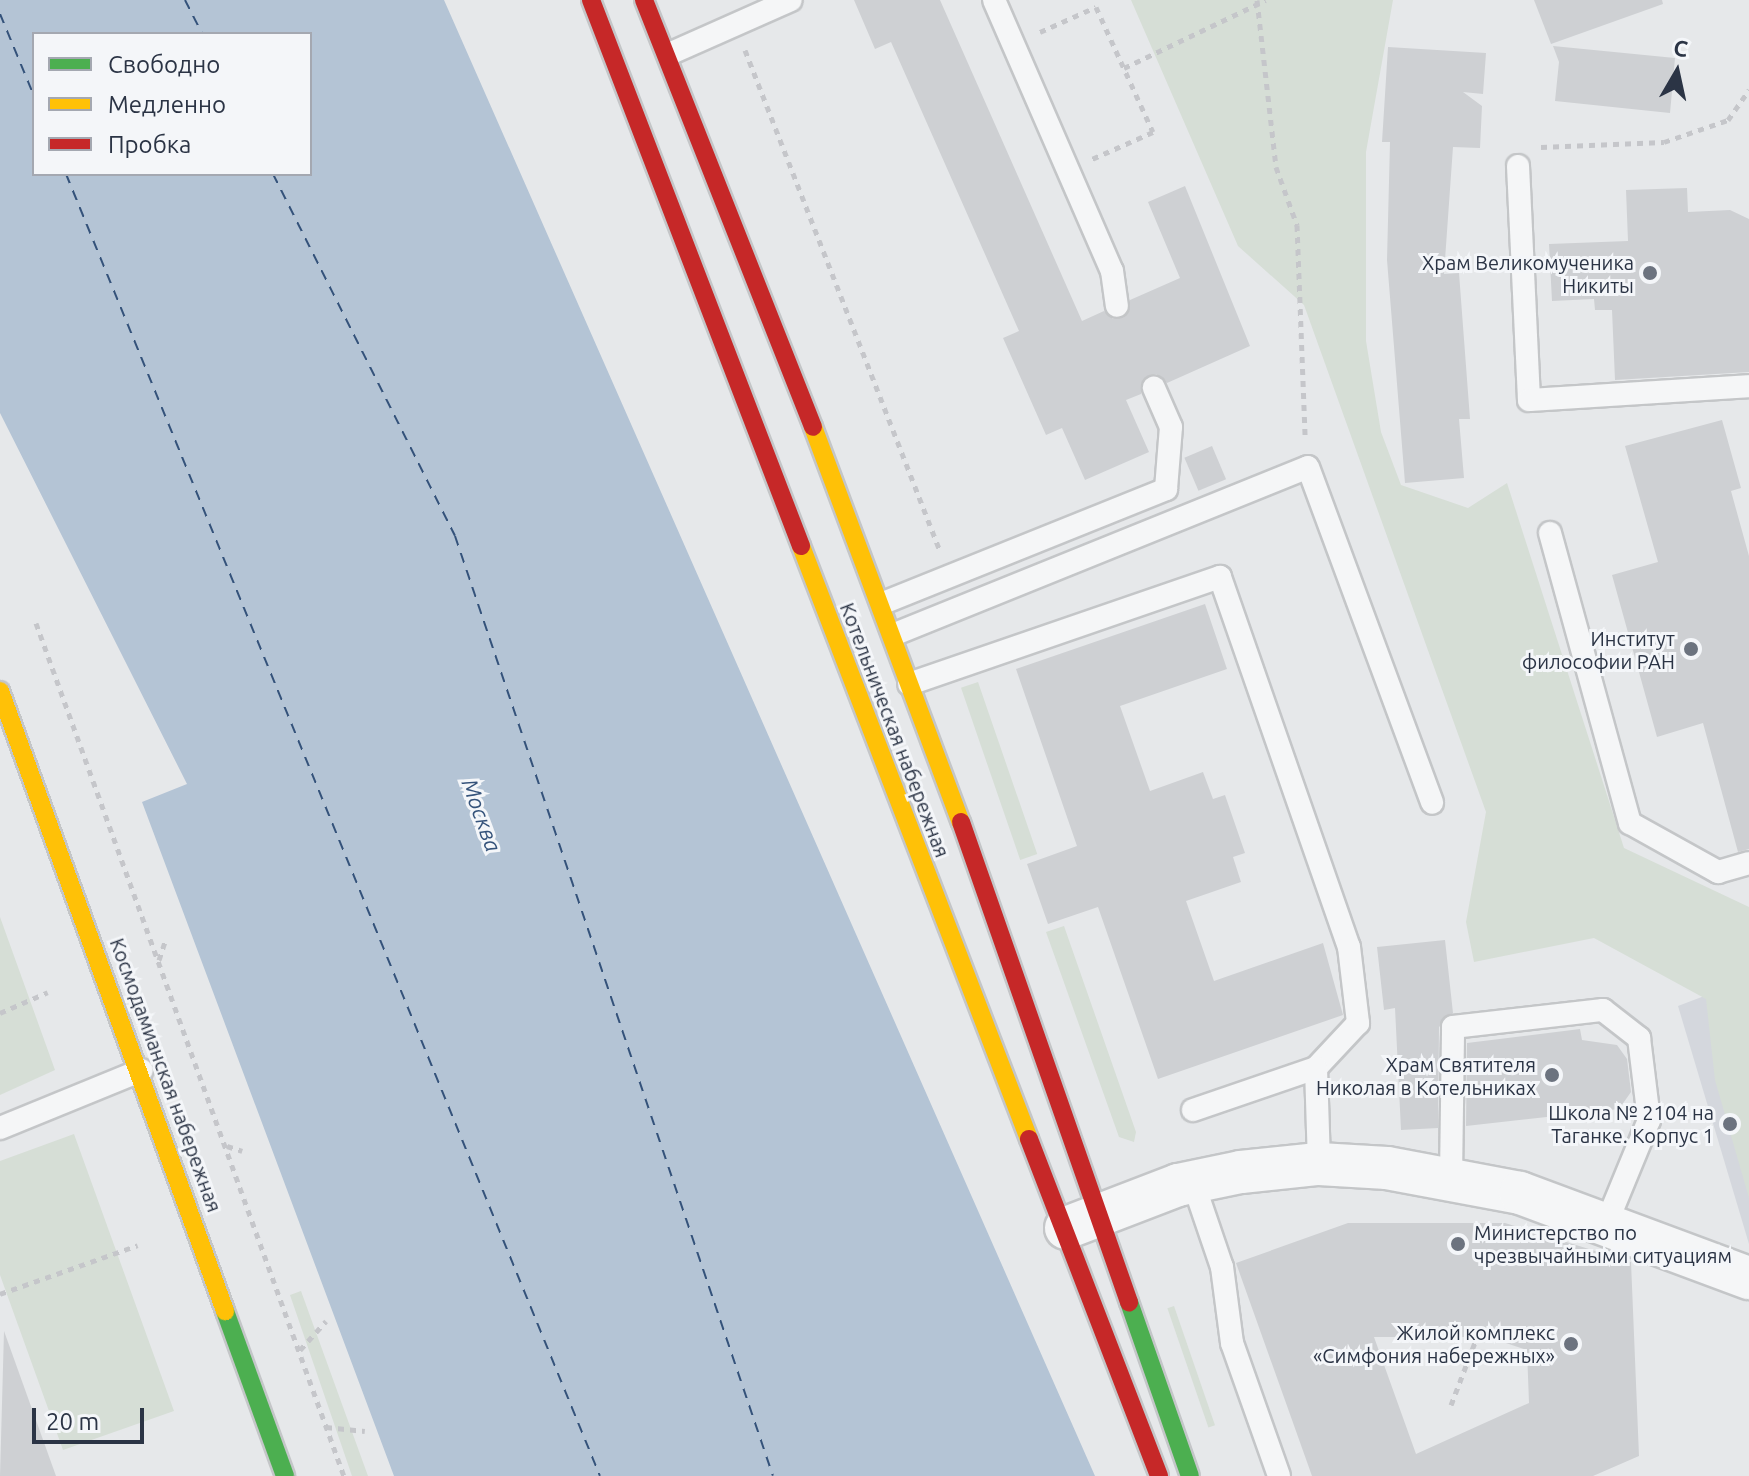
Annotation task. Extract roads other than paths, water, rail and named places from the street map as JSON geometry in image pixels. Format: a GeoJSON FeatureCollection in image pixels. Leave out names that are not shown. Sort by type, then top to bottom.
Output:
{"type":"FeatureCollection","features":[{"type":"Feature","properties":{"kind":"main road","name":"Котельническая набережная"},"geometry":{"type":"LineString","coordinates":[[591,0],[1083,1221],[1190,1476]]}},
{"type":"Feature","properties":{"kind":"main road","name":"Котельническая набережная"},"geometry":{"type":"LineString","coordinates":[[644,0],[669,54],[895,634],[1083,1221],[1159,1476]]}},
{"type":"Feature","properties":{"kind":"main road"},"geometry":{"type":"LineString","coordinates":[[658,0],[669,54]]}},
{"type":"Feature","properties":{"kind":"main road","name":"Космодамианская набережная"},"geometry":{"type":"LineString","coordinates":[[0,691],[142,1070],[285,1476]]}},
{"type":"Feature","properties":{"kind":"street"},"geometry":{"type":"LineString","coordinates":[[1083,1221],[1193,1182],[1319,1164],[1451,1177],[1607,1222],[1749,1278]]}},
{"type":"Feature","properties":{"kind":"lane"},"geometry":{"type":"LineString","coordinates":[[669,54],[791,0]]}},
{"type":"Feature","properties":{"kind":"lane"},"geometry":{"type":"LineString","coordinates":[[994,0],[1112,271],[1117,306]]}},
{"type":"Feature","properties":{"kind":"lane"},"geometry":{"type":"LineString","coordinates":[[1518,166],[1529,400],[1749,386]]}},
{"type":"Feature","properties":{"kind":"lane"},"geometry":{"type":"LineString","coordinates":[[883,603],[1166,489],[1171,427],[1154,388]]}},
{"type":"Feature","properties":{"kind":"lane"},"geometry":{"type":"LineString","coordinates":[[895,634],[1308,467],[1432,803]]}},
{"type":"Feature","properties":{"kind":"lane"},"geometry":{"type":"LineString","coordinates":[[1550,533],[1630,823],[1718,872],[1749,863]]}},
{"type":"Feature","properties":{"kind":"lane"},"geometry":{"type":"LineString","coordinates":[[909,684],[1220,577],[1349,947],[1358,1023],[1316,1068],[1193,1110]]}},
{"type":"Feature","properties":{"kind":"lane"},"geometry":{"type":"LineString","coordinates":[[1451,1177],[1453,1027],[1603,1010],[1639,1038],[1649,1120],[1607,1222]]}},
{"type":"Feature","properties":{"kind":"lane"},"geometry":{"type":"LineString","coordinates":[[1316,1068],[1319,1164]]}},
{"type":"Feature","properties":{"kind":"lane"},"geometry":{"type":"LineString","coordinates":[[0,1128],[142,1070]]}},
{"type":"Feature","properties":{"kind":"lane"},"geometry":{"type":"LineString","coordinates":[[1193,1182],[1222,1267],[1232,1343],[1279,1476]]}},
{"type":"Feature","properties":{"kind":"water","name":"Москва"},"geometry":{"type":"Polygon","coordinates":[[[0,0],[444,0],[1095,1476],[394,1476],[142,802],[187,784],[0,413],[0,0]]]}},
{"type":"Feature","properties":{"kind":"place","name":"Храм Великомученика Никиты"},"geometry":{"type":"Point","coordinates":[1650,273]}},
{"type":"Feature","properties":{"kind":"place","name":"Институт философии РАН"},"geometry":{"type":"Point","coordinates":[1691,649]}},
{"type":"Feature","properties":{"kind":"place","name":"Храм Святителя Николая в Котельниках"},"geometry":{"type":"Point","coordinates":[1552,1075]}},
{"type":"Feature","properties":{"kind":"place","name":"Школа № 2104 на Таганке. Корпус 1"},"geometry":{"type":"Point","coordinates":[1730,1124]}},
{"type":"Feature","properties":{"kind":"place","name":"Министерство по чрезвычайными ситуациям"},"geometry":{"type":"Point","coordinates":[1458,1244]}},
{"type":"Feature","properties":{"kind":"place","name":"Жилой комплекс «Симфония набережных»"},"geometry":{"type":"Point","coordinates":[1571,1344]}}]}
